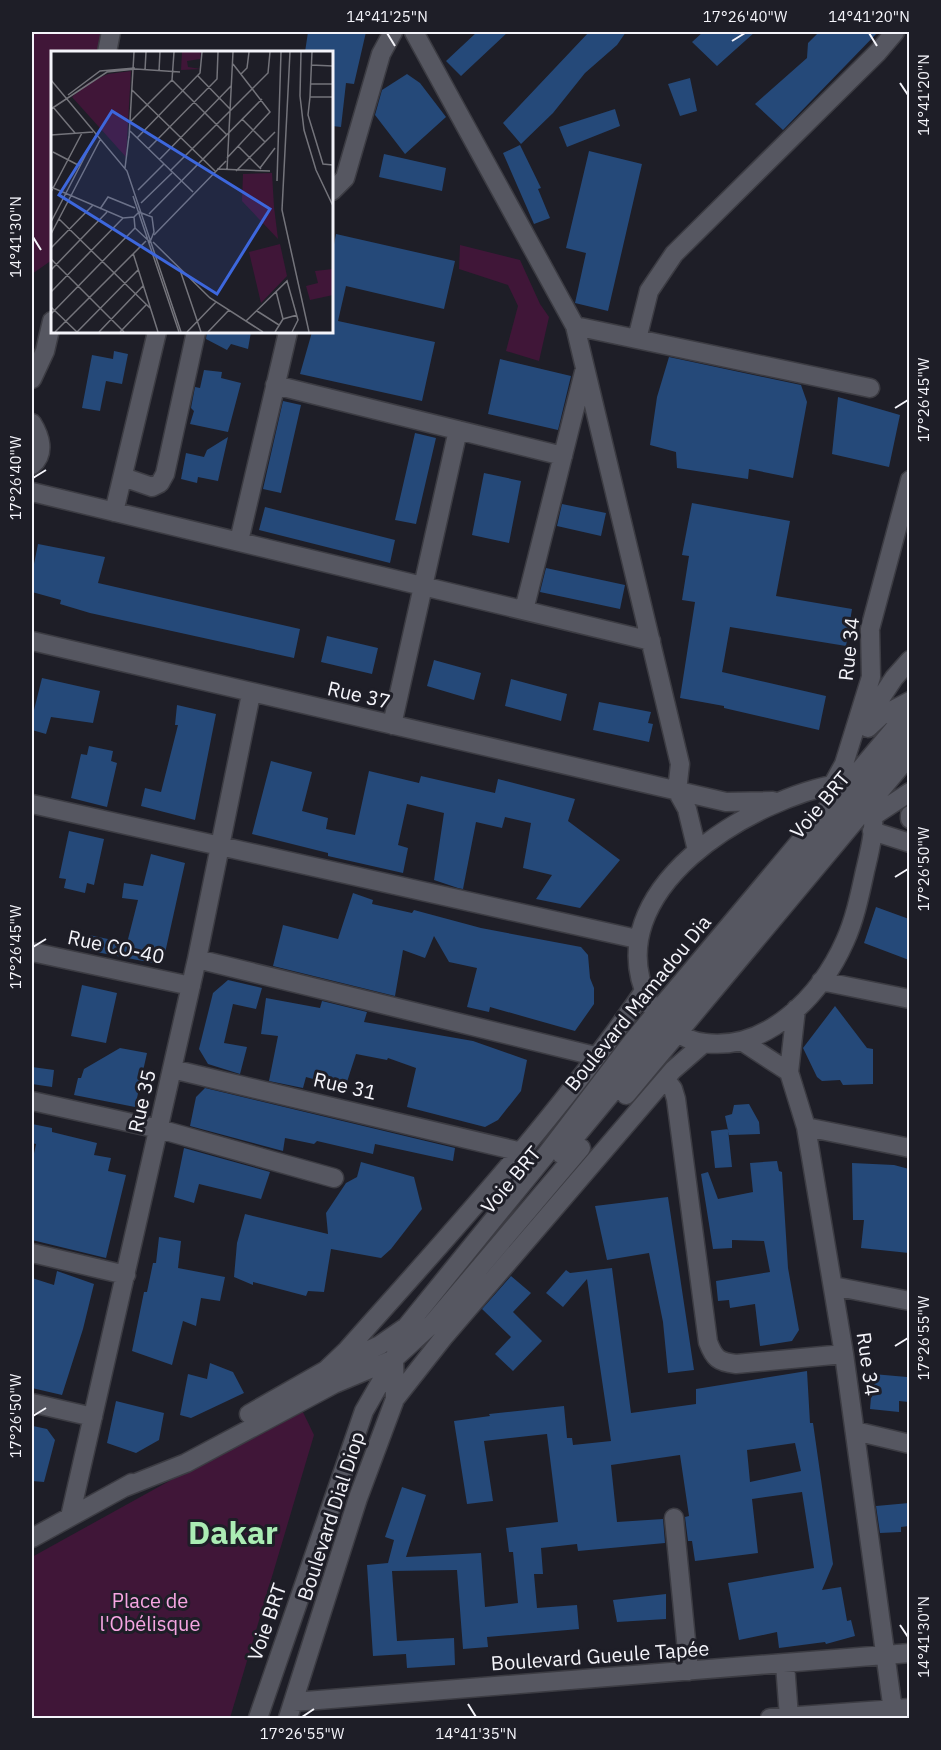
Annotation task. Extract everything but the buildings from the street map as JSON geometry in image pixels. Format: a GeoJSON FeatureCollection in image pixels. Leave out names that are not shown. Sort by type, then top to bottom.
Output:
{"type":"FeatureCollection","features":[{"type":"Feature","properties":{"kind":"street"},"geometry":{"type":"LineString","coordinates":[[107,51],[111,32]]}},
{"type":"Feature","properties":{"kind":"street"},"geometry":{"type":"LineString","coordinates":[[333,190],[345,178],[381,54],[393,32]]}},
{"type":"Feature","properties":{"kind":"street"},"geometry":{"type":"LineString","coordinates":[[414,32],[575,326],[680,764],[677,792],[687,809],[698,850]]}},
{"type":"Feature","properties":{"kind":"street"},"geometry":{"type":"LineString","coordinates":[[637,339],[649,291],[674,254],[878,52],[895,32]]}},
{"type":"Feature","properties":{"kind":"street"},"geometry":{"type":"LineString","coordinates":[[32,379],[45,351],[51,325]]}},
{"type":"Feature","properties":{"kind":"street"},"geometry":{"type":"LineString","coordinates":[[575,326],[870,388]]}},
{"type":"Feature","properties":{"kind":"street"},"geometry":{"type":"LineString","coordinates":[[114,512],[157,333]]}},
{"type":"Feature","properties":{"kind":"street"},"geometry":{"type":"LineString","coordinates":[[123,477],[152,487],[160,483],[165,474],[196,333]]}},
{"type":"Feature","properties":{"kind":"street"},"geometry":{"type":"LineString","coordinates":[[239,541],[288,333]]}},
{"type":"Feature","properties":{"kind":"street"},"geometry":{"type":"LineString","coordinates":[[524,610],[586,368]]}},
{"type":"Feature","properties":{"kind":"street"},"geometry":{"type":"LineString","coordinates":[[275,386],[563,456]]}},
{"type":"Feature","properties":{"kind":"street"},"geometry":{"type":"LineString","coordinates":[[32,423],[40,435],[40,449],[32,465]]}},
{"type":"Feature","properties":{"kind":"street"},"geometry":{"type":"LineString","coordinates":[[392,725],[458,430]]}},
{"type":"Feature","properties":{"kind":"street","name":"Rue 34"},"geometry":{"type":"LineString","coordinates":[[859,801],[851,744],[872,677],[870,629],[909,480]]}},
{"type":"Feature","properties":{"kind":"street"},"geometry":{"type":"LineString","coordinates":[[32,492],[651,641]]}},
{"type":"Feature","properties":{"kind":"street","name":"Rue 37"},"geometry":{"type":"LineString","coordinates":[[32,641],[677,792],[726,802],[784,800]]}},
{"type":"Feature","properties":{"kind":"street"},"geometry":{"type":"LineString","coordinates":[[851,744],[894,678],[909,660]]}},
{"type":"Feature","properties":{"kind":"street","name":"Rue 35"},"geometry":{"type":"LineString","coordinates":[[70,1517],[197,959],[251,694]]}},
{"type":"Feature","properties":{"kind":"street"},"geometry":{"type":"LineString","coordinates":[[851,744],[881,716],[909,701]]}},
{"type":"Feature","properties":{"kind":"street","name":"Boulevard Mamadou Dia"},"geometry":{"type":"LineString","coordinates":[[393,1359],[431,1325],[667,1025],[859,801],[909,710]]}},
{"type":"Feature","properties":{"kind":"street","name":"Voie BRT"},"geometry":{"type":"LineString","coordinates":[[859,801],[909,734]]}},
{"type":"Feature","properties":{"kind":"street","name":"Boulevard Mamadou Dia"},"geometry":{"type":"LineString","coordinates":[[406,1328],[859,801],[909,756]]}},
{"type":"Feature","properties":{"kind":"street"},"geometry":{"type":"LineString","coordinates":[[859,801],[858,906],[845,942],[821,981],[796,1010],[766,1032],[743,1042],[693,1042],[667,1025],[644,991],[636,958],[637,939],[643,920],[655,899],[698,850],[716,836],[800,793],[859,801],[909,792]]}},
{"type":"Feature","properties":{"kind":"street"},"geometry":{"type":"LineString","coordinates":[[859,801],[909,843]]}},
{"type":"Feature","properties":{"kind":"street"},"geometry":{"type":"LineString","coordinates":[[32,804],[637,939]]}},
{"type":"Feature","properties":{"kind":"street","name":"Rue CO-40"},"geometry":{"type":"LineString","coordinates":[[32,952],[191,986]]}},
{"type":"Feature","properties":{"kind":"street"},"geometry":{"type":"LineString","coordinates":[[197,959],[596,1056]]}},
{"type":"Feature","properties":{"kind":"street"},"geometry":{"type":"LineString","coordinates":[[821,981],[909,999]]}},
{"type":"Feature","properties":{"kind":"street"},"geometry":{"type":"LineString","coordinates":[[330,1377],[347,1350],[514,1149],[596,1056],[644,991]]}},
{"type":"Feature","properties":{"kind":"street"},"geometry":{"type":"LineString","coordinates":[[743,1042],[789,1072],[796,1010]]}},
{"type":"Feature","properties":{"kind":"street"},"geometry":{"type":"LineString","coordinates":[[330,1377],[378,1385],[395,1399],[443,1338],[666,1080],[692,1052],[704,1043]]}},
{"type":"Feature","properties":{"kind":"street","name":"Rue 31"},"geometry":{"type":"LineString","coordinates":[[172,1068],[514,1149]]}},
{"type":"Feature","properties":{"kind":"street","name":"Rue 34"},"geometry":{"type":"LineString","coordinates":[[789,1072],[806,1127],[844,1354],[885,1655],[899,1712]]}},
{"type":"Feature","properties":{"kind":"street"},"geometry":{"type":"LineString","coordinates":[[666,1080],[673,1089],[676,1099],[708,1342],[713,1357],[722,1362],[736,1364],[844,1354]]}},
{"type":"Feature","properties":{"kind":"street"},"geometry":{"type":"LineString","coordinates":[[32,1101],[159,1129],[334,1178]]}},
{"type":"Feature","properties":{"kind":"street"},"geometry":{"type":"LineString","coordinates":[[806,1127],[909,1148]]}},
{"type":"Feature","properties":{"kind":"street"},"geometry":{"type":"LineString","coordinates":[[32,1253],[126,1275]]}},
{"type":"Feature","properties":{"kind":"street"},"geometry":{"type":"LineString","coordinates":[[833,1286],[909,1301]]}},
{"type":"Feature","properties":{"kind":"street"},"geometry":{"type":"LineString","coordinates":[[32,1538],[123,1488],[186,1463],[330,1377],[406,1328]]}},
{"type":"Feature","properties":{"kind":"street","name":"Boulevard Dial Diop"},"geometry":{"type":"LineString","coordinates":[[290,1710],[358,1498],[395,1399],[393,1359],[406,1328]]}},
{"type":"Feature","properties":{"kind":"street"},"geometry":{"type":"LineString","coordinates":[[330,1377],[393,1359]]}},
{"type":"Feature","properties":{"kind":"street","name":"Voie BRT"},"geometry":{"type":"LineString","coordinates":[[258,1719],[364,1411],[393,1359]]}},
{"type":"Feature","properties":{"kind":"street"},"geometry":{"type":"LineString","coordinates":[[32,1403],[93,1417]]}},
{"type":"Feature","properties":{"kind":"street"},"geometry":{"type":"LineString","coordinates":[[855,1431],[909,1444]]}},
{"type":"Feature","properties":{"kind":"street"},"geometry":{"type":"LineString","coordinates":[[675,1518],[689,1671]]}},
{"type":"Feature","properties":{"kind":"street","name":"Boulevard Gueule Tapée"},"geometry":{"type":"LineString","coordinates":[[290,1710],[689,1671],[909,1653]]}},
{"type":"Feature","properties":{"kind":"street"},"geometry":{"type":"LineString","coordinates":[[785,1664],[789,1717]]}},
{"type":"Feature","properties":{"kind":"street"},"geometry":{"type":"LineString","coordinates":[[770,1719],[899,1712]]}},
{"type":"Feature","properties":{"kind":"green space"},"geometry":{"type":"Polygon","coordinates":[[[32,32],[111,32],[107,44],[121,51],[51,51],[51,261],[32,274],[32,32]]]}},
{"type":"Feature","properties":{"kind":"green space"},"geometry":{"type":"Polygon","coordinates":[[[460,245],[520,260],[540,304],[549,317],[539,361],[506,351],[518,306],[508,285],[459,269],[460,245]]]}},
{"type":"Feature","properties":{"kind":"green space","name":"Place de l'Obélisque"},"geometry":{"type":"Polygon","coordinates":[[[301,1408],[314,1435],[230,1718],[32,1718],[32,1557],[301,1408]]]}},
{"type":"Feature","properties":{"kind":"district","name":"Dakar"},"geometry":{"type":"Point","coordinates":[233,1533]}}]}
